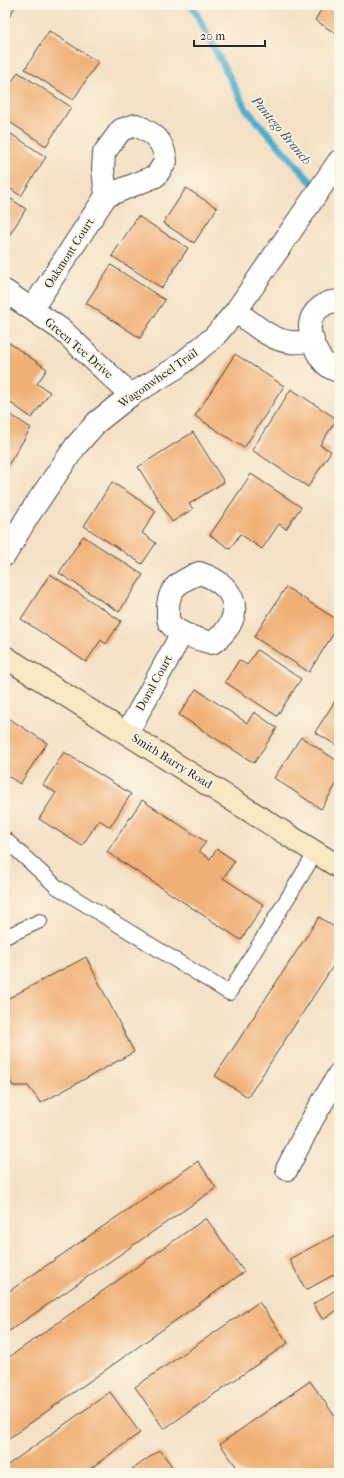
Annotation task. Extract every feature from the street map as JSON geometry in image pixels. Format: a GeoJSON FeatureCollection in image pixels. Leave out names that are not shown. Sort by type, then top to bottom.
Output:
{"type":"FeatureCollection","features":[{"type":"Feature","properties":{"kind":"street","name":"Wagonwheel Trail"},"geometry":{"type":"LineString","coordinates":[[5,555],[28,516],[75,447],[97,422],[131,395],[176,368],[214,337],[236,311],[339,161]]}},
{"type":"Feature","properties":{"kind":"street","name":"Oakmont Court"},"geometry":{"type":"LineString","coordinates":[[32,309],[106,196]]}},
{"type":"Feature","properties":{"kind":"street","name":"Green Tee Drive"},"geometry":{"type":"LineString","coordinates":[[5,291],[62,330],[131,395]]}},
{"type":"Feature","properties":{"kind":"street"},"geometry":{"type":"LineString","coordinates":[[339,302],[335,301],[324,304],[316,312],[310,322],[310,331],[320,359],[335,371],[339,371]]}},
{"type":"Feature","properties":{"kind":"street"},"geometry":{"type":"LineString","coordinates":[[236,311],[265,332],[278,338],[290,342],[313,340]]}},
{"type":"Feature","properties":{"kind":"street","name":"Doral Court"},"geometry":{"type":"LineString","coordinates":[[127,733],[182,633]]}},
{"type":"Feature","properties":{"kind":"street","name":"Smith Barry Road"},"geometry":{"type":"LineString","coordinates":[[5,657],[339,867]]}},
{"type":"Feature","properties":{"kind":"street"},"geometry":{"type":"LineString","coordinates":[[287,1170],[312,1120],[339,1074]]}},
{"type":"Feature","properties":{"kind":"lane"},"geometry":{"type":"LineString","coordinates":[[5,839],[57,887],[229,994],[316,852]]}},
{"type":"Feature","properties":{"kind":"lane"},"geometry":{"type":"LineString","coordinates":[[5,937],[40,921]]}},
{"type":"Feature","properties":{"kind":"building"},"geometry":{"type":"Polygon","coordinates":[[[5,5],[16,5],[5,25],[5,5]]]}},
{"type":"Feature","properties":{"kind":"building"},"geometry":{"type":"Polygon","coordinates":[[[324,5],[339,5],[339,36],[315,20],[324,5]]]}},
{"type":"Feature","properties":{"kind":"building"},"geometry":{"type":"Polygon","coordinates":[[[49,31],[98,62],[73,100],[25,69],[49,31]]]}},
{"type":"Feature","properties":{"kind":"building"},"geometry":{"type":"Polygon","coordinates":[[[18,72],[71,107],[46,146],[5,119],[5,93],[18,72]]]}},
{"type":"Feature","properties":{"kind":"building"},"geometry":{"type":"Polygon","coordinates":[[[5,130],[46,157],[21,196],[5,185],[5,130]]]}},
{"type":"Feature","properties":{"kind":"building"},"geometry":{"type":"Polygon","coordinates":[[[186,188],[217,208],[194,243],[163,223],[186,188]]]}},
{"type":"Feature","properties":{"kind":"building"},"geometry":{"type":"Polygon","coordinates":[[[5,195],[26,209],[5,242],[5,195]]]}},
{"type":"Feature","properties":{"kind":"building"},"geometry":{"type":"Polygon","coordinates":[[[138,216],[188,248],[162,288],[112,256],[138,216]]]}},
{"type":"Feature","properties":{"kind":"building"},"geometry":{"type":"Polygon","coordinates":[[[111,265],[165,300],[140,338],[86,303],[111,265]]]}},
{"type":"Feature","properties":{"kind":"building"},"geometry":{"type":"Polygon","coordinates":[[[5,340],[47,369],[37,384],[50,392],[32,418],[5,399],[5,340]]]}},
{"type":"Feature","properties":{"kind":"building"},"geometry":{"type":"Polygon","coordinates":[[[235,354],[284,386],[244,448],[195,416],[235,354]]]}},
{"type":"Feature","properties":{"kind":"building"},"geometry":{"type":"Polygon","coordinates":[[[291,389],[337,419],[320,445],[331,451],[308,487],[252,450],[291,389]]]}},
{"type":"Feature","properties":{"kind":"building"},"geometry":{"type":"Polygon","coordinates":[[[5,411],[31,428],[7,467],[5,465],[5,411]]]}},
{"type":"Feature","properties":{"kind":"building"},"geometry":{"type":"Polygon","coordinates":[[[193,432],[224,482],[189,504],[193,509],[172,522],[138,467],[193,432]]]}},
{"type":"Feature","properties":{"kind":"building"},"geometry":{"type":"Polygon","coordinates":[[[251,474],[301,507],[286,529],[279,524],[262,549],[240,534],[230,549],[210,535],[251,474]]]}},
{"type":"Feature","properties":{"kind":"building"},"geometry":{"type":"Polygon","coordinates":[[[112,482],[156,511],[142,533],[156,543],[142,564],[84,526],[112,482]]]}},
{"type":"Feature","properties":{"kind":"building"},"geometry":{"type":"Polygon","coordinates":[[[83,536],[143,575],[119,612],[59,573],[83,536]]]}},
{"type":"Feature","properties":{"kind":"building"},"geometry":{"type":"Polygon","coordinates":[[[50,574],[121,621],[106,644],[101,640],[86,662],[21,619],[50,574]]]}},
{"type":"Feature","properties":{"kind":"building"},"geometry":{"type":"Polygon","coordinates":[[[286,587],[339,621],[339,625],[309,672],[254,637],[286,587]]]}},
{"type":"Feature","properties":{"kind":"building"},"geometry":{"type":"Polygon","coordinates":[[[257,650],[301,679],[277,716],[225,682],[239,660],[247,665],[257,650]]]}},
{"type":"Feature","properties":{"kind":"building"},"geometry":{"type":"Polygon","coordinates":[[[196,689],[247,723],[254,712],[277,728],[254,763],[179,715],[196,689]]]}},
{"type":"Feature","properties":{"kind":"building"},"geometry":{"type":"Polygon","coordinates":[[[339,695],[339,747],[315,732],[339,695]]]}},
{"type":"Feature","properties":{"kind":"building"},"geometry":{"type":"Polygon","coordinates":[[[5,716],[47,743],[20,784],[5,774],[5,716]]]}},
{"type":"Feature","properties":{"kind":"building"},"geometry":{"type":"Polygon","coordinates":[[[301,737],[339,762],[339,780],[321,809],[274,778],[301,737]]]}},
{"type":"Feature","properties":{"kind":"building"},"geometry":{"type":"Polygon","coordinates":[[[64,752],[131,794],[110,827],[99,820],[82,846],[39,819],[56,793],[43,785],[64,752]]]}},
{"type":"Feature","properties":{"kind":"building"},"geometry":{"type":"Polygon","coordinates":[[[142,800],[206,842],[199,851],[210,859],[217,849],[235,861],[223,878],[264,905],[241,940],[107,852],[142,800]]]}},
{"type":"Feature","properties":{"kind":"building"},"geometry":{"type":"Polygon","coordinates":[[[319,917],[339,930],[339,957],[248,1097],[215,1076],[319,917]]]}},
{"type":"Feature","properties":{"kind":"building"},"geometry":{"type":"Polygon","coordinates":[[[86,957],[134,1052],[41,1103],[28,1086],[13,1086],[5,1071],[5,1000],[86,957]]]}},
{"type":"Feature","properties":{"kind":"building"},"geometry":{"type":"Polygon","coordinates":[[[198,1161],[216,1188],[5,1334],[5,1294],[198,1161]]]}},
{"type":"Feature","properties":{"kind":"building"},"geometry":{"type":"Polygon","coordinates":[[[206,1218],[244,1272],[5,1441],[5,1360],[206,1218]]]}},
{"type":"Feature","properties":{"kind":"building"},"geometry":{"type":"Polygon","coordinates":[[[339,1233],[339,1272],[306,1290],[289,1259],[339,1233]]]}},
{"type":"Feature","properties":{"kind":"building"},"geometry":{"type":"Polygon","coordinates":[[[339,1288],[339,1309],[323,1320],[313,1304],[339,1288]]]}},
{"type":"Feature","properties":{"kind":"building"},"geometry":{"type":"Polygon","coordinates":[[[259,1302],[288,1343],[164,1429],[135,1387],[259,1302]]]}},
{"type":"Feature","properties":{"kind":"building"},"geometry":{"type":"Polygon","coordinates":[[[310,1381],[339,1422],[339,1473],[241,1473],[220,1444],[310,1381]]]}},
{"type":"Feature","properties":{"kind":"building"},"geometry":{"type":"Polygon","coordinates":[[[110,1392],[140,1433],[84,1473],[5,1473],[5,1467],[110,1392]]]}},
{"type":"Feature","properties":{"kind":"building"},"geometry":{"type":"Polygon","coordinates":[[[160,1450],[177,1473],[127,1473],[160,1450]]]}},
{"type":"Feature","properties":{"kind":"waterway","name":"Pantego Branch"},"geometry":{"type":"LineString","coordinates":[[192,5],[246,109],[312,183]]}}]}
